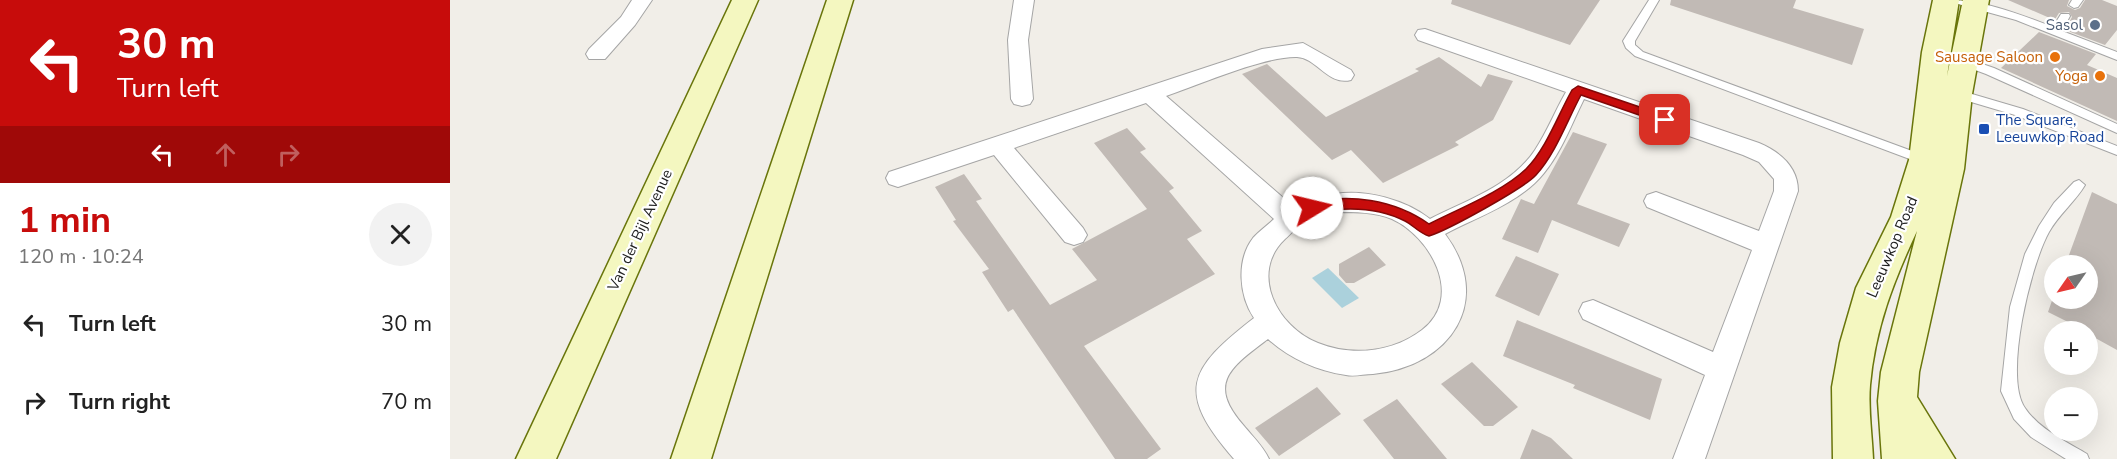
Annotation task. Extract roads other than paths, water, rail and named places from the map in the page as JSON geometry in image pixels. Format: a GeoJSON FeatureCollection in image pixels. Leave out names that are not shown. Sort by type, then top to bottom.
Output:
{"type":"FeatureCollection","features":[{"type":"Feature","properties":{"kind":"main road","name":"Van der Bijl Avenue"},"geometry":{"type":"LineString","coordinates":[[536,459],[745,0]]}},
{"type":"Feature","properties":{"kind":"main road"},"geometry":{"type":"LineString","coordinates":[[691,459],[840,0]]}},
{"type":"Feature","properties":{"kind":"main road","name":"Leeuwkop Road"},"geometry":{"type":"LineString","coordinates":[[1902,459],[1897,400],[1936,165],[1944,90],[1963,1]]}},
{"type":"Feature","properties":{"kind":"main road","name":"Leeuwkop Road"},"geometry":{"type":"LineString","coordinates":[[1852,459],[1851,387],[1858,343],[1873,288],[1907,217],[1936,165]]}},
{"type":"Feature","properties":{"kind":"main road"},"geometry":{"type":"LineString","coordinates":[[1897,400],[1935,459]]}},
{"type":"Feature","properties":{"kind":"street"},"geometry":{"type":"LineString","coordinates":[[597,54],[628,21],[642,0]]}},
{"type":"Feature","properties":{"kind":"street"},"geometry":{"type":"LineString","coordinates":[[1022,99],[1018,40],[1024,0]]}},
{"type":"Feature","properties":{"kind":"street"},"geometry":{"type":"LineString","coordinates":[[1425,35],[1767,156],[1786,177],[1786,191],[1689,459]]}},
{"type":"Feature","properties":{"kind":"street"},"geometry":{"type":"LineString","coordinates":[[898,178],[1270,54],[1293,50],[1311,54],[1343,75]]}},
{"type":"Feature","properties":{"kind":"street"},"geometry":{"type":"LineString","coordinates":[[1429,231],[1511,187],[1530,173],[1578,90]]}},
{"type":"Feature","properties":{"kind":"street"},"geometry":{"type":"LineString","coordinates":[[1150,94],[1290,218]]}},
{"type":"Feature","properties":{"kind":"street"},"geometry":{"type":"LineString","coordinates":[[999,145],[1074,236]]}},
{"type":"Feature","properties":{"kind":"street"},"geometry":{"type":"LineString","coordinates":[[1656,201],[1766,245]]}},
{"type":"Feature","properties":{"kind":"street"},"geometry":{"type":"LineString","coordinates":[[1336,203],[1361,203],[1386,208],[1409,217],[1429,231],[1447,252],[1456,277],[1455,303],[1443,327],[1421,347],[1391,360],[1357,364],[1322,358],[1292,344],[1269,323],[1256,300],[1252,276],[1258,253],[1270,233],[1290,218],[1312,208],[1336,203]]}},
{"type":"Feature","properties":{"kind":"street"},"geometry":{"type":"LineString","coordinates":[[1593,311],[1722,369]]}},
{"type":"Feature","properties":{"kind":"street"},"geometry":{"type":"LineString","coordinates":[[1253,459],[1214,408],[1209,393],[1211,377],[1219,364],[1269,323]]}},
{"type":"Feature","properties":{"kind":"lane"},"geometry":{"type":"LineString","coordinates":[[1654,0],[1629,41],[1633,50],[1646,58],[1936,165]]}},
{"type":"Feature","properties":{"kind":"lane"},"geometry":{"type":"LineString","coordinates":[[1963,1],[2056,32],[2117,56]]}},
{"type":"Feature","properties":{"kind":"lane"},"geometry":{"type":"LineString","coordinates":[[2056,32],[2065,16]]}},
{"type":"Feature","properties":{"kind":"lane"},"geometry":{"type":"LineString","coordinates":[[1950,56],[2117,129]]}},
{"type":"Feature","properties":{"kind":"lane"},"geometry":{"type":"LineString","coordinates":[[1944,90],[2027,115],[2117,151]]}},
{"type":"Feature","properties":{"kind":"lane"},"geometry":{"type":"LineString","coordinates":[[2079,185],[2059,206],[2043,229],[2021,279],[2008,391],[2012,407],[2023,421],[2038,433],[2081,459]]}},
{"type":"Feature","properties":{"kind":"water"},"geometry":{"type":"Polygon","coordinates":[[[1328,268],[1359,298],[1342,308],[1312,278],[1328,268]]]}},
{"type":"Feature","properties":{"kind":"place","name":"Sasol"},"geometry":{"type":"Point","coordinates":[2095,25]}},
{"type":"Feature","properties":{"kind":"place","name":"Sausage Saloon"},"geometry":{"type":"Point","coordinates":[2055,57]}},
{"type":"Feature","properties":{"kind":"place","name":"Yoga"},"geometry":{"type":"Point","coordinates":[2100,76]}},
{"type":"Feature","properties":{"kind":"place","name":"The Square, Leeuwkop Road"},"geometry":{"type":"Point","coordinates":[1984,129]}}]}
